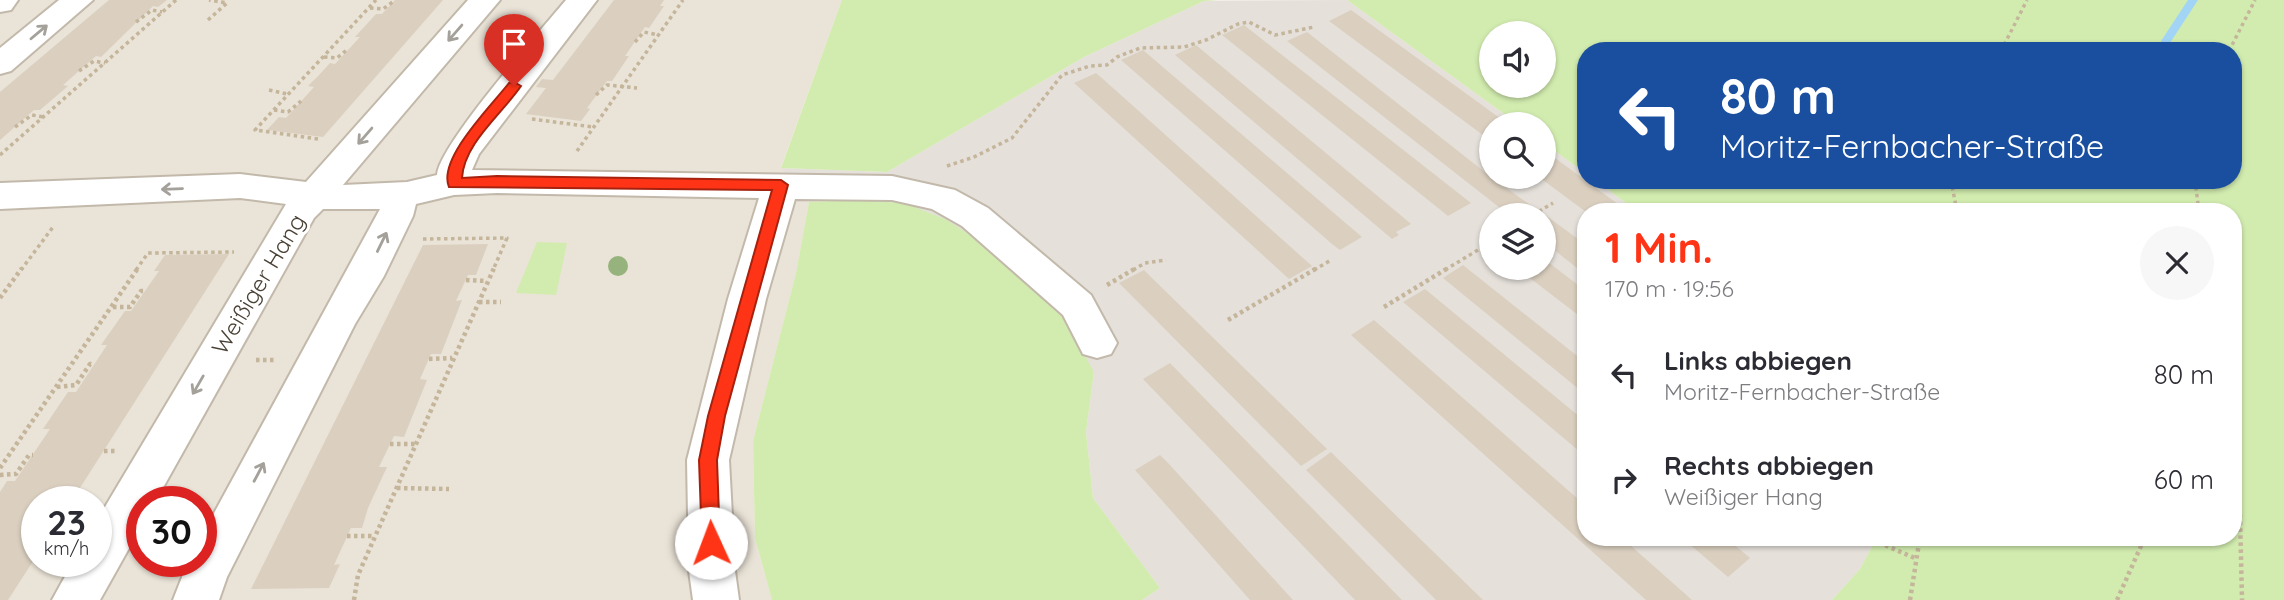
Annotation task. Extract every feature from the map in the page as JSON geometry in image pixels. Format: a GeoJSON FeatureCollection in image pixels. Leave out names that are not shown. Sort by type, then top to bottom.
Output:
{"type":"FeatureCollection","features":[{"type":"Feature","properties":{"kind":"street"},"geometry":{"type":"LineString","coordinates":[[0,64],[78,0]]}},
{"type":"Feature","properties":{"kind":"street","name":"Weißiger Hang"},"geometry":{"type":"LineString","coordinates":[[75,600],[214,359],[313,195],[485,0]]}},
{"type":"Feature","properties":{"kind":"street"},"geometry":{"type":"LineString","coordinates":[[454,183],[455,166],[465,148],[582,0]]}},
{"type":"Feature","properties":{"kind":"street"},"geometry":{"type":"LineString","coordinates":[[0,196],[240,187],[337,198],[407,194],[454,183],[497,181],[891,188],[942,199],[975,217],[1077,305],[1097,343]]}},
{"type":"Feature","properties":{"kind":"street"},"geometry":{"type":"LineString","coordinates":[[716,600],[712,571],[708,460],[747,299],[781,185]]}},
{"type":"Feature","properties":{"kind":"street"},"geometry":{"type":"LineString","coordinates":[[196,600],[217,553],[395,216],[399,207],[388,196]]}},
{"type":"Feature","properties":{"kind":"path"},"geometry":{"type":"LineString","coordinates":[[0,155],[176,0]]}},
{"type":"Feature","properties":{"kind":"path"},"geometry":{"type":"LineString","coordinates":[[208,20],[227,3],[209,0]]}},
{"type":"Feature","properties":{"kind":"path"},"geometry":{"type":"LineString","coordinates":[[319,139],[255,130],[376,0]]}},
{"type":"Feature","properties":{"kind":"path"},"geometry":{"type":"LineString","coordinates":[[573,156],[683,0]]}},
{"type":"Feature","properties":{"kind":"path"},"geometry":{"type":"LineString","coordinates":[[2006,42],[2027,0]]}},
{"type":"Feature","properties":{"kind":"path"},"geometry":{"type":"LineString","coordinates":[[2234,42],[2255,0]]}},
{"type":"Feature","properties":{"kind":"path"},"geometry":{"type":"LineString","coordinates":[[369,8],[383,9],[394,1]]}},
{"type":"Feature","properties":{"kind":"path"},"geometry":{"type":"LineString","coordinates":[[136,22],[152,10],[163,12]]}},
{"type":"Feature","properties":{"kind":"path"},"geometry":{"type":"LineString","coordinates":[[938,169],[974,157],[1012,138],[1062,75],[1090,66],[1107,65],[1117,57],[1140,48],[1184,47],[1206,40],[1238,24],[1250,22],[1275,35],[1314,27]]}},
{"type":"Feature","properties":{"kind":"path"},"geometry":{"type":"LineString","coordinates":[[635,42],[644,32],[658,35]]}},
{"type":"Feature","properties":{"kind":"path"},"geometry":{"type":"LineString","coordinates":[[323,57],[337,58],[348,50]]}},
{"type":"Feature","properties":{"kind":"path"},"geometry":{"type":"LineString","coordinates":[[79,71],[94,61],[106,63]]}},
{"type":"Feature","properties":{"kind":"path"},"geometry":{"type":"LineString","coordinates":[[596,95],[599,96],[607,85],[637,88]]}},
{"type":"Feature","properties":{"kind":"path"},"geometry":{"type":"LineString","coordinates":[[269,90],[288,94]]}},
{"type":"Feature","properties":{"kind":"path"},"geometry":{"type":"LineString","coordinates":[[274,110],[288,112],[301,102]]}},
{"type":"Feature","properties":{"kind":"path"},"geometry":{"type":"LineString","coordinates":[[15,127],[32,115],[44,117]]}},
{"type":"Feature","properties":{"kind":"path"},"geometry":{"type":"LineString","coordinates":[[530,119],[593,127]]}},
{"type":"Feature","properties":{"kind":"path"},"geometry":{"type":"LineString","coordinates":[[0,298],[56,224]]}},
{"type":"Feature","properties":{"kind":"path"},"geometry":{"type":"LineString","coordinates":[[354,600],[358,575],[452,358],[508,238],[414,239]]}},
{"type":"Feature","properties":{"kind":"path"},"geometry":{"type":"LineString","coordinates":[[1384,307],[1479,249]]}},
{"type":"Feature","properties":{"kind":"path"},"geometry":{"type":"LineString","coordinates":[[0,468],[148,253],[240,252]]}},
{"type":"Feature","properties":{"kind":"path"},"geometry":{"type":"LineString","coordinates":[[1099,290],[1144,263],[1166,260]]}},
{"type":"Feature","properties":{"kind":"path"},"geometry":{"type":"LineString","coordinates":[[1228,320],[1331,260]]}},
{"type":"Feature","properties":{"kind":"path"},"geometry":{"type":"LineString","coordinates":[[466,280],[487,281]]}},
{"type":"Feature","properties":{"kind":"path"},"geometry":{"type":"LineString","coordinates":[[112,307],[130,307],[141,291],[145,291]]}},
{"type":"Feature","properties":{"kind":"path"},"geometry":{"type":"LineString","coordinates":[[479,302],[501,302]]}},
{"type":"Feature","properties":{"kind":"path"},"geometry":{"type":"LineString","coordinates":[[429,359],[452,358]]}},
{"type":"Feature","properties":{"kind":"path"},"geometry":{"type":"LineString","coordinates":[[56,387],[76,385],[90,364],[94,365]]}},
{"type":"Feature","properties":{"kind":"path"},"geometry":{"type":"LineString","coordinates":[[390,444],[415,444]]}},
{"type":"Feature","properties":{"kind":"path"},"geometry":{"type":"LineString","coordinates":[[0,475],[16,474],[29,455],[33,455]]}},
{"type":"Feature","properties":{"kind":"path"},"geometry":{"type":"LineString","coordinates":[[397,488],[449,489]]}},
{"type":"Feature","properties":{"kind":"path"},"geometry":{"type":"LineString","coordinates":[[347,536],[375,536]]}},
{"type":"Feature","properties":{"kind":"path"},"geometry":{"type":"LineString","coordinates":[[1887,546],[1917,559]]}},
{"type":"Feature","properties":{"kind":"path"},"geometry":{"type":"LineString","coordinates":[[1910,600],[1919,546]]}},
{"type":"Feature","properties":{"kind":"path"},"geometry":{"type":"LineString","coordinates":[[2117,600],[2141,546]]}},
{"type":"Feature","properties":{"kind":"path"},"geometry":{"type":"LineString","coordinates":[[2241,546],[2242,600]]}},
{"type":"Feature","properties":{"kind":"shaded area"},"geometry":{"type":"Polygon","coordinates":[[[0,0],[842,0],[781,167],[809,202],[796,273],[753,441],[755,538],[772,600],[0,600],[0,0]]]}},
{"type":"Feature","properties":{"kind":"shaded area"},"geometry":{"type":"Polygon","coordinates":[[[1347,0],[1501,112],[1479,112],[1479,189],[1556,189],[1556,152],[1577,167],[1577,189],[1607,189],[1626,203],[1577,203],[1577,546],[1872,546],[1860,569],[1832,600],[1142,600],[1160,588],[1093,498],[1086,432],[1094,372],[904,203],[853,200],[809,202],[781,168],[887,172],[1084,57],[1204,1],[1347,0]]]}},
{"type":"Feature","properties":{"kind":"green space"},"geometry":{"type":"Polygon","coordinates":[[[842,0],[1218,0],[1204,1],[1084,57],[887,172],[781,168],[842,0]]]}},
{"type":"Feature","properties":{"kind":"green space"},"geometry":{"type":"Polygon","coordinates":[[[1347,0],[2284,0],[2284,600],[1832,600],[1860,569],[1872,546],[2242,546],[2242,203],[1626,203],[1607,189],[2242,189],[2242,42],[1577,42],[1577,167],[1556,152],[1556,112],[1501,112],[1482,98],[1556,98],[1556,21],[1479,21],[1479,96],[1347,0]]]}},
{"type":"Feature","properties":{"kind":"green space"},"geometry":{"type":"Polygon","coordinates":[[[853,200],[904,203],[945,219],[981,242],[1064,317],[1094,372],[1086,432],[1093,498],[1160,588],[1142,600],[772,600],[755,538],[753,441],[796,273],[809,202],[853,200]]]}},
{"type":"Feature","properties":{"kind":"green space"},"geometry":{"type":"Polygon","coordinates":[[[537,242],[567,243],[556,295],[516,293],[537,242]]]}},
{"type":"Feature","properties":{"kind":"building"},"geometry":{"type":"Polygon","coordinates":[[[109,0],[167,0],[158,7],[153,6],[101,57],[96,56],[63,85],[68,86],[40,110],[34,110],[0,140],[0,92],[109,0]]]}},
{"type":"Feature","properties":{"kind":"building"},"geometry":{"type":"Polygon","coordinates":[[[395,0],[443,0],[323,137],[267,130],[279,117],[286,118],[314,87],[308,86],[330,63],[335,64],[360,37],[355,37],[376,14],[382,14],[395,0]]]}},
{"type":"Feature","properties":{"kind":"building"},"geometry":{"type":"Polygon","coordinates":[[[614,0],[664,0],[660,6],[664,6],[649,28],[645,27],[612,81],[607,81],[581,121],[526,114],[546,88],[536,87],[542,79],[553,80],[614,0]]]}},
{"type":"Feature","properties":{"kind":"building"},"geometry":{"type":"Polygon","coordinates":[[[1351,10],[1491,112],[1479,112],[1479,132],[1329,21],[1351,10]]]}},
{"type":"Feature","properties":{"kind":"building"},"geometry":{"type":"Polygon","coordinates":[[[1244,25],[1471,203],[1448,216],[1222,35],[1244,25]]]}},
{"type":"Feature","properties":{"kind":"building"},"geometry":{"type":"Polygon","coordinates":[[[1307,32],[1479,168],[1479,189],[1508,189],[1527,203],[1494,203],[1287,41],[1307,32]]]}},
{"type":"Feature","properties":{"kind":"building"},"geometry":{"type":"Polygon","coordinates":[[[1196,45],[1411,224],[1396,232],[1399,235],[1392,239],[1175,55],[1196,45]]]}},
{"type":"Feature","properties":{"kind":"building"},"geometry":{"type":"Polygon","coordinates":[[[1143,50],[1362,237],[1340,250],[1332,244],[1121,60],[1143,50]]]}},
{"type":"Feature","properties":{"kind":"building"},"geometry":{"type":"Polygon","coordinates":[[[1096,73],[1312,266],[1289,279],[1074,83],[1096,73]]]}},
{"type":"Feature","properties":{"kind":"building"},"geometry":{"type":"Polygon","coordinates":[[[1556,159],[1577,174],[1577,189],[1597,189],[1617,203],[1577,203],[1577,205],[1555,189],[1556,159]]]}},
{"type":"Feature","properties":{"kind":"building"},"geometry":{"type":"Polygon","coordinates":[[[1556,223],[1577,238],[1577,268],[1556,251],[1556,223]]]}},
{"type":"Feature","properties":{"kind":"building"},"geometry":{"type":"Polygon","coordinates":[[[488,244],[476,275],[468,275],[456,301],[462,300],[441,354],[431,354],[420,379],[427,380],[404,437],[394,436],[379,467],[387,467],[362,528],[351,528],[334,565],[340,564],[329,588],[251,589],[423,245],[488,244]]]}},
{"type":"Feature","properties":{"kind":"building"},"geometry":{"type":"Polygon","coordinates":[[[229,254],[81,486],[21,486],[23,577],[8,600],[0,600],[0,492],[7,481],[15,481],[50,429],[43,429],[68,392],[76,392],[107,345],[101,345],[125,311],[131,311],[159,271],[154,271],[165,255],[229,254]]]}},
{"type":"Feature","properties":{"kind":"building"},"geometry":{"type":"Polygon","coordinates":[[[1463,265],[1577,356],[1577,388],[1443,278],[1463,265]]]}},
{"type":"Feature","properties":{"kind":"building"},"geometry":{"type":"Polygon","coordinates":[[[1556,268],[1577,284],[1577,314],[1533,280],[1556,280],[1556,268]]]}},
{"type":"Feature","properties":{"kind":"building"},"geometry":{"type":"Polygon","coordinates":[[[1144,270],[1327,449],[1301,466],[1119,283],[1144,270]]]}},
{"type":"Feature","properties":{"kind":"building"},"geometry":{"type":"Polygon","coordinates":[[[1425,289],[1577,415],[1577,449],[1403,302],[1425,289]]]}},
{"type":"Feature","properties":{"kind":"building"},"geometry":{"type":"Polygon","coordinates":[[[1374,320],[1577,498],[1577,538],[1351,335],[1374,320]]]}},
{"type":"Feature","properties":{"kind":"building"},"geometry":{"type":"Polygon","coordinates":[[[1170,363],[1402,600],[1355,600],[1143,379],[1170,363]]]}},
{"type":"Feature","properties":{"kind":"building"},"geometry":{"type":"Polygon","coordinates":[[[1331,452],[1483,600],[1436,600],[1306,470],[1331,452]]]}},
{"type":"Feature","properties":{"kind":"building"},"geometry":{"type":"Polygon","coordinates":[[[1160,455],[1293,600],[1250,600],[1135,470],[1160,455]]]}},
{"type":"Feature","properties":{"kind":"building"},"geometry":{"type":"Polygon","coordinates":[[[1586,546],[1631,546],[1692,600],[1646,600],[1586,546]]]}},
{"type":"Feature","properties":{"kind":"building"},"geometry":{"type":"Polygon","coordinates":[[[1692,546],[1736,546],[1750,558],[1728,577],[1692,546]]]}},
{"type":"Feature","properties":{"kind":"waterway"},"geometry":{"type":"LineString","coordinates":[[2166,41],[2193,0]]}},
{"type":"Feature","properties":{"kind":"route"},"geometry":{"type":"LineString","coordinates":[[514,86],[465,148],[455,166],[454,183],[497,181],[781,185],[747,299],[708,460],[711,543]]}}]}
